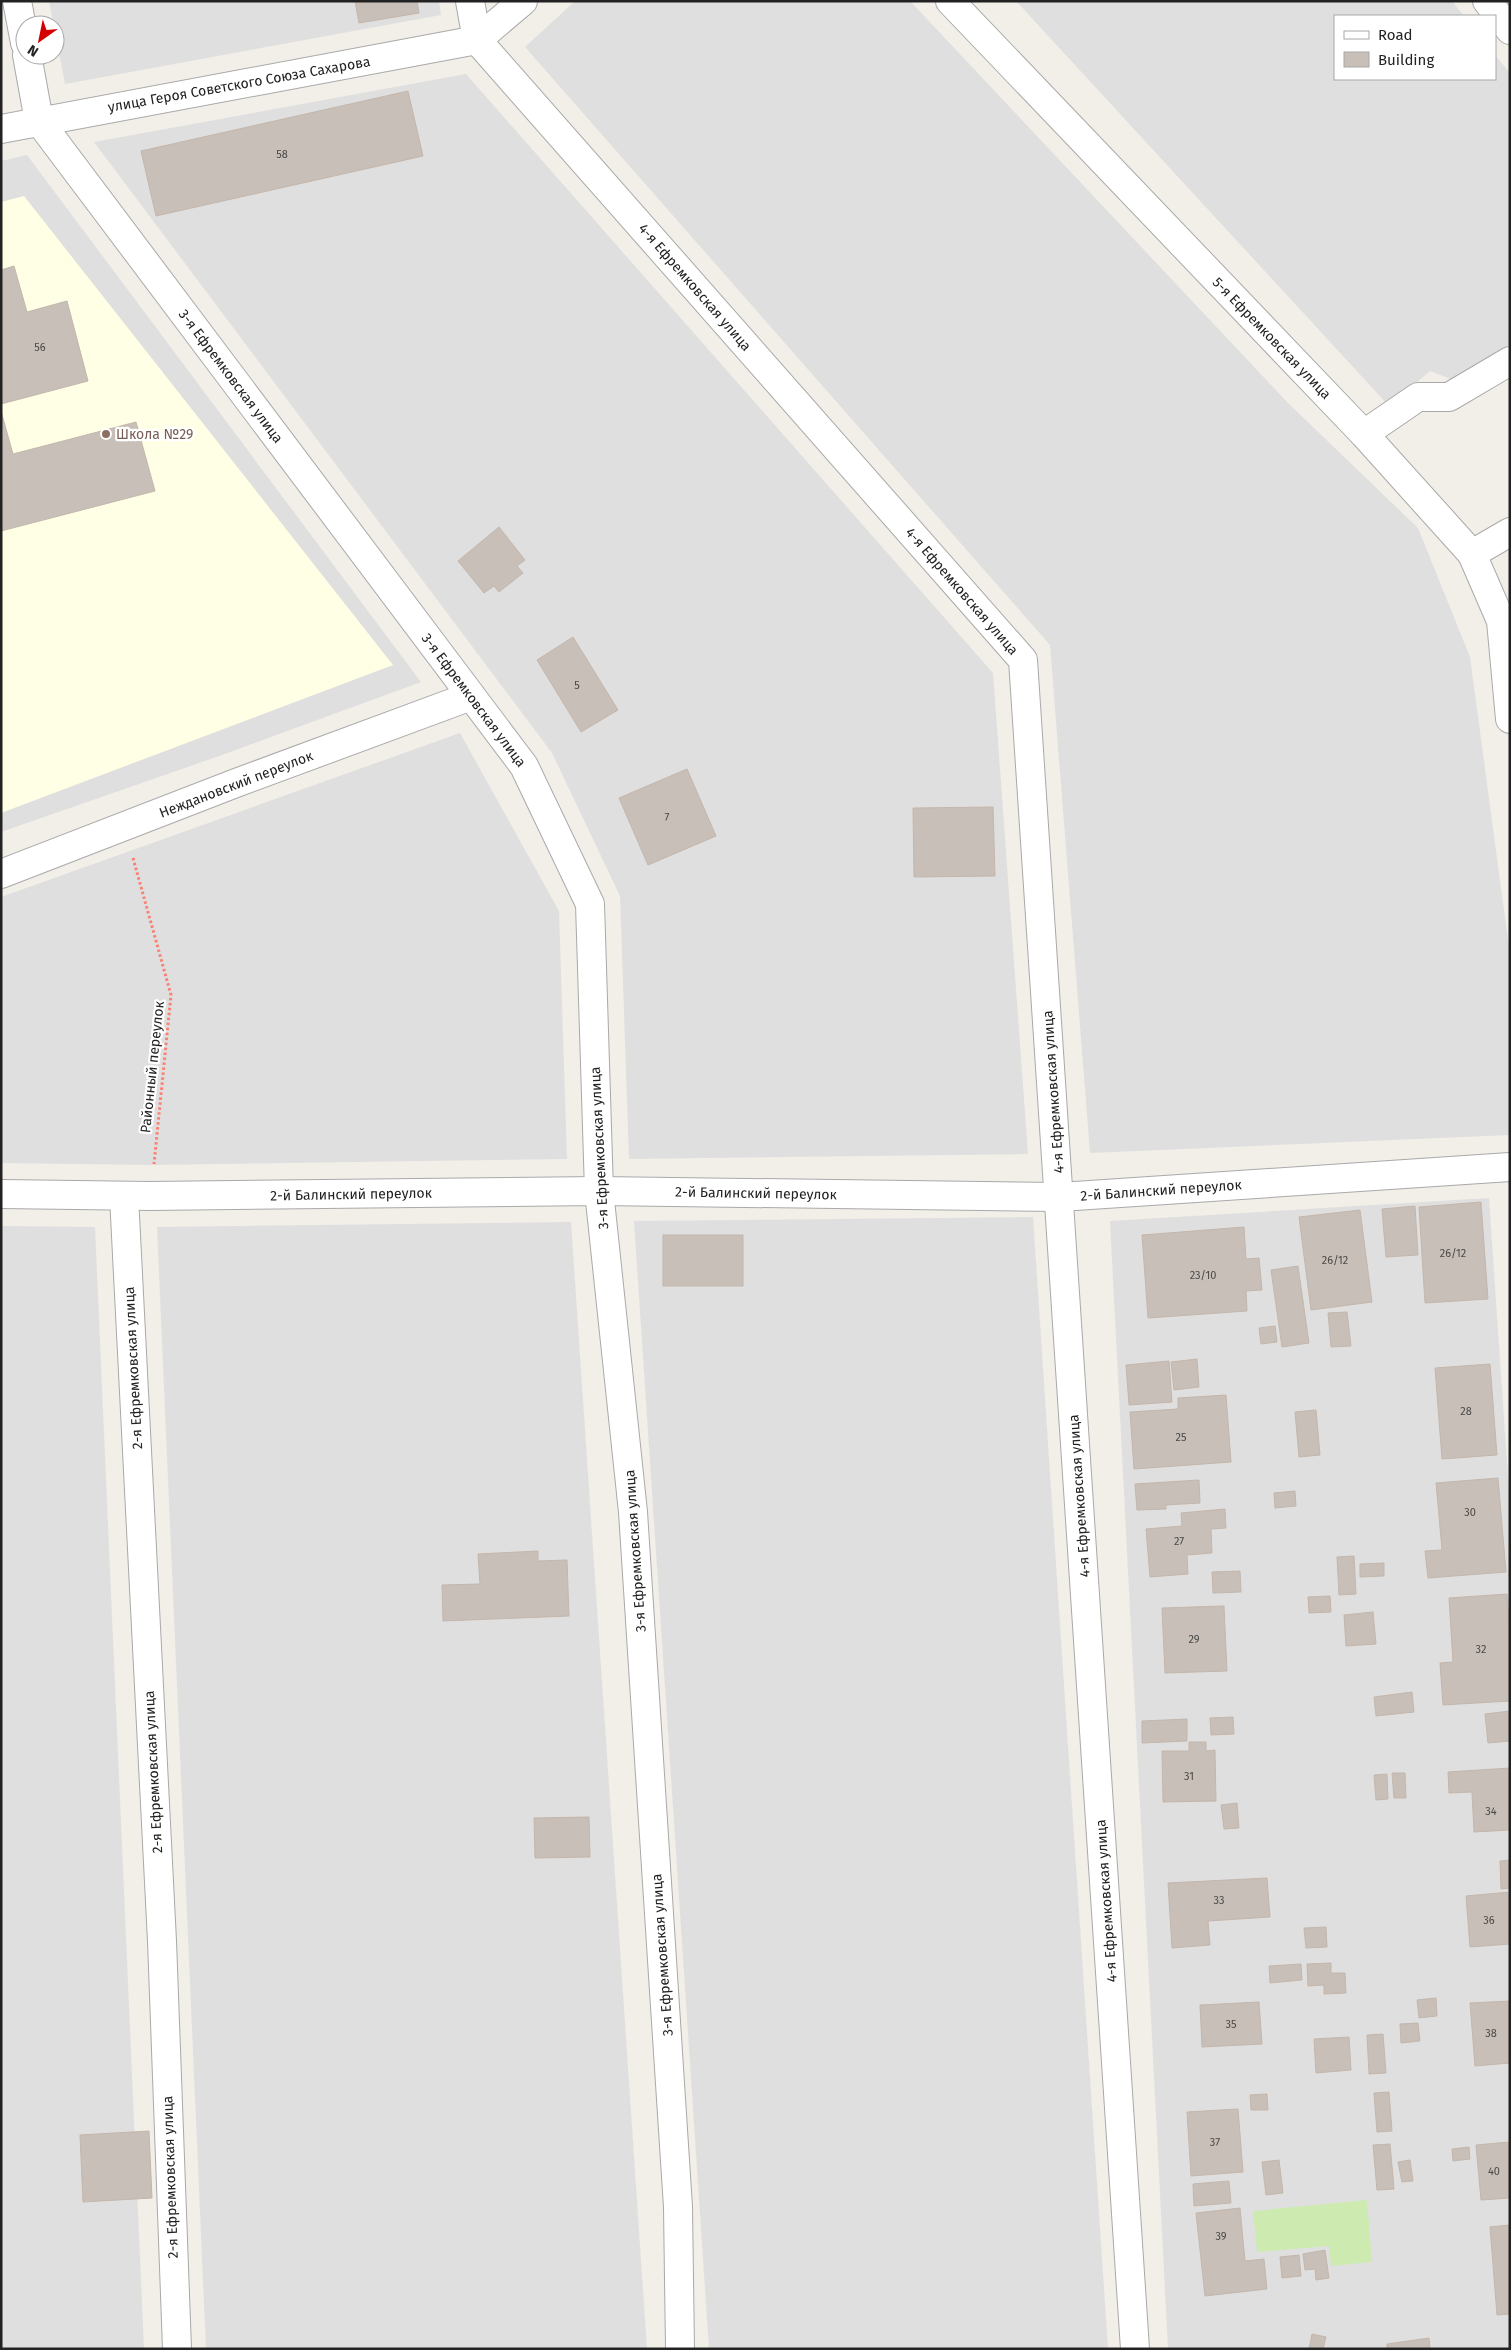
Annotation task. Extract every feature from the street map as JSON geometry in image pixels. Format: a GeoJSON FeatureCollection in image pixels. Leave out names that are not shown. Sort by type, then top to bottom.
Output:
{"type":"FeatureCollection","features":[{"type":"Feature","properties":{"kind":"street"},"geometry":{"type":"LineString","coordinates":[[17,1],[20,15]]}},
{"type":"Feature","properties":{"kind":"street"},"geometry":{"type":"LineString","coordinates":[[470,1],[477,40],[524,1]]}},
{"type":"Feature","properties":{"kind":"street","name":"5-я Ефремковская улица"},"geometry":{"type":"LineString","coordinates":[[950,1],[1364,434],[1472,554],[1501,621],[1510,719]]}},
{"type":"Feature","properties":{"kind":"street"},"geometry":{"type":"LineString","coordinates":[[1487,1],[1510,30]]}},
{"type":"Feature","properties":{"kind":"street","name":"улица Героя Советского Союза Сахарова"},"geometry":{"type":"LineString","coordinates":[[1,129],[477,40]]}},
{"type":"Feature","properties":{"kind":"street","name":"4-я Ефремковская улица"},"geometry":{"type":"LineString","coordinates":[[477,40],[1023,660],[1135,2349]]}},
{"type":"Feature","properties":{"kind":"street"},"geometry":{"type":"LineString","coordinates":[[29,65],[39,121]]}},
{"type":"Feature","properties":{"kind":"street","name":"3-я Ефремковская улица"},"geometry":{"type":"LineString","coordinates":[[39,121],[524,766],[590,904],[599,1191],[633,1512],[678,2207],[680,2349]]}},
{"type":"Feature","properties":{"kind":"street"},"geometry":{"type":"LineString","coordinates":[[1364,434],[1418,397],[1449,397],[1506,372]]}},
{"type":"Feature","properties":{"kind":"street"},"geometry":{"type":"LineString","coordinates":[[1472,554],[1510,532]]}},
{"type":"Feature","properties":{"kind":"street","name":"Неждановский переулок"},"geometry":{"type":"LineString","coordinates":[[1,874],[471,696]]}},
{"type":"Feature","properties":{"kind":"street","name":"2-й Балинский переулок"},"geometry":{"type":"LineString","coordinates":[[1,1194],[137,1196],[599,1191],[1060,1197],[1510,1167]]}},
{"type":"Feature","properties":{"kind":"street","name":"2-я Ефремковская улица"},"geometry":{"type":"LineString","coordinates":[[137,1196],[177,2349]]}},
{"type":"Feature","properties":{"kind":"path","name":"Районный переулок"},"geometry":{"type":"LineString","coordinates":[[124,826],[171,994],[137,1196]]}},
{"type":"Feature","properties":{"kind":"shaded area"},"geometry":{"type":"Polygon","coordinates":[[[49,1],[439,1],[441,15],[65,84],[61,65],[65,65],[65,15],[52,15],[49,1]]]}},
{"type":"Feature","properties":{"kind":"shaded area"},"geometry":{"type":"Polygon","coordinates":[[[575,1],[910,1],[1288,403],[1418,528],[1470,657],[1510,955],[1510,1135],[1090,1153],[1050,645],[525,47],[575,1]]]}},
{"type":"Feature","properties":{"kind":"shaded area"},"geometry":{"type":"Polygon","coordinates":[[[1016,1],[1452,1],[1463,15],[1334,15],[1334,80],[1496,80],[1496,56],[1510,73],[1510,344],[1456,381],[1430,371],[1389,406],[1016,1]]]}},
{"type":"Feature","properties":{"kind":"shaded area"},"geometry":{"type":"Polygon","coordinates":[[[466,74],[993,673],[1028,1154],[629,1159],[620,896],[552,753],[94,142],[466,74]]]}},
{"type":"Feature","properties":{"kind":"shaded area","name":"Школа №29"},"geometry":{"type":"Polygon","coordinates":[[[27,155],[421,682],[225,754],[1,832],[1,161],[27,155]]]}},
{"type":"Feature","properties":{"kind":"shaded area","name":"Школа №29"},"geometry":{"type":"Polygon","coordinates":[[[24,196],[393,665],[1,813],[1,202],[24,196]]]}},
{"type":"Feature","properties":{"kind":"shaded area"},"geometry":{"type":"Polygon","coordinates":[[[460,733],[559,911],[567,1159],[150,1165],[1,1163],[1,897],[460,733]]]}},
{"type":"Feature","properties":{"kind":"shaded area"},"geometry":{"type":"Polygon","coordinates":[[[1489,1198],[1510,1507],[1510,2349],[1168,2349],[1110,1221],[1489,1198]]]}},
{"type":"Feature","properties":{"kind":"shaded area"},"geometry":{"type":"Polygon","coordinates":[[[1033,1217],[1108,2349],[709,2349],[634,1221],[1033,1217]]]}},
{"type":"Feature","properties":{"kind":"shaded area"},"geometry":{"type":"Polygon","coordinates":[[[571,1222],[647,2349],[206,2349],[157,1227],[571,1222]]]}},
{"type":"Feature","properties":{"kind":"shaded area"},"geometry":{"type":"Polygon","coordinates":[[[1,1226],[95,1227],[144,2349],[1,2349],[1,1226]]]}},
{"type":"Feature","properties":{"kind":"green space"},"geometry":{"type":"Polygon","coordinates":[[[1367,2200],[1372,2262],[1331,2266],[1329,2246],[1257,2252],[1253,2211],[1367,2200]]]}},
{"type":"Feature","properties":{"kind":"building"},"geometry":{"type":"Polygon","coordinates":[[[355,1],[417,1],[419,13],[359,23],[355,1]]]}},
{"type":"Feature","properties":{"kind":"building"},"geometry":{"type":"Polygon","coordinates":[[[408,91],[423,156],[156,216],[141,151],[408,91]]]}},
{"type":"Feature","properties":{"kind":"building"},"geometry":{"type":"Polygon","coordinates":[[[14,266],[27,312],[67,301],[88,381],[1,404],[1,270],[14,266]]]}},
{"type":"Feature","properties":{"kind":"building"},"geometry":{"type":"Polygon","coordinates":[[[1,411],[13,454],[136,422],[155,491],[1,531],[1,411]]]}},
{"type":"Feature","properties":{"kind":"building"},"geometry":{"type":"Polygon","coordinates":[[[499,527],[525,560],[517,566],[523,573],[499,592],[494,586],[484,593],[458,561],[499,527]]]}},
{"type":"Feature","properties":{"kind":"building"},"geometry":{"type":"Polygon","coordinates":[[[573,637],[618,710],[581,732],[537,660],[573,637]]]}},
{"type":"Feature","properties":{"kind":"building"},"geometry":{"type":"Polygon","coordinates":[[[687,769],[716,836],[648,865],[619,798],[687,769]]]}},
{"type":"Feature","properties":{"kind":"building"},"geometry":{"type":"Polygon","coordinates":[[[993,807],[995,876],[914,877],[913,808],[993,807]]]}},
{"type":"Feature","properties":{"kind":"building"},"geometry":{"type":"Polygon","coordinates":[[[1481,1202],[1488,1299],[1425,1303],[1419,1207],[1481,1202]]]}},
{"type":"Feature","properties":{"kind":"building"},"geometry":{"type":"Polygon","coordinates":[[[1415,1206],[1418,1255],[1386,1257],[1382,1209],[1415,1206]]]}},
{"type":"Feature","properties":{"kind":"building"},"geometry":{"type":"Polygon","coordinates":[[[1360,1210],[1372,1302],[1311,1310],[1299,1217],[1360,1210]]]}},
{"type":"Feature","properties":{"kind":"building"},"geometry":{"type":"Polygon","coordinates":[[[1244,1227],[1246,1259],[1259,1258],[1262,1290],[1246,1291],[1247,1311],[1148,1318],[1142,1235],[1244,1227]]]}},
{"type":"Feature","properties":{"kind":"building"},"geometry":{"type":"Polygon","coordinates":[[[663,1235],[743,1235],[743,1286],[663,1286],[663,1235]]]}},
{"type":"Feature","properties":{"kind":"building"},"geometry":{"type":"Polygon","coordinates":[[[1298,1266],[1309,1343],[1282,1347],[1271,1270],[1298,1266]]]}},
{"type":"Feature","properties":{"kind":"building"},"geometry":{"type":"Polygon","coordinates":[[[1347,1312],[1351,1346],[1331,1347],[1328,1313],[1347,1312]]]}},
{"type":"Feature","properties":{"kind":"building"},"geometry":{"type":"Polygon","coordinates":[[[1275,1326],[1277,1342],[1261,1344],[1259,1328],[1275,1326]]]}},
{"type":"Feature","properties":{"kind":"building"},"geometry":{"type":"Polygon","coordinates":[[[1197,1359],[1199,1387],[1174,1390],[1171,1362],[1197,1359]]]}},
{"type":"Feature","properties":{"kind":"building"},"geometry":{"type":"Polygon","coordinates":[[[1169,1361],[1172,1402],[1129,1405],[1126,1365],[1169,1361]]]}},
{"type":"Feature","properties":{"kind":"building"},"geometry":{"type":"Polygon","coordinates":[[[1490,1364],[1497,1455],[1442,1459],[1435,1368],[1490,1364]]]}},
{"type":"Feature","properties":{"kind":"building"},"geometry":{"type":"Polygon","coordinates":[[[1226,1395],[1231,1462],[1134,1469],[1130,1412],[1178,1409],[1178,1398],[1226,1395]]]}},
{"type":"Feature","properties":{"kind":"building"},"geometry":{"type":"Polygon","coordinates":[[[1316,1410],[1320,1455],[1299,1457],[1295,1412],[1316,1410]]]}},
{"type":"Feature","properties":{"kind":"building"},"geometry":{"type":"Polygon","coordinates":[[[1498,1478],[1506,1572],[1428,1578],[1425,1551],[1442,1550],[1436,1483],[1498,1478]]]}},
{"type":"Feature","properties":{"kind":"building"},"geometry":{"type":"Polygon","coordinates":[[[1199,1480],[1200,1503],[1166,1505],[1166,1509],[1137,1510],[1135,1484],[1199,1480]]]}},
{"type":"Feature","properties":{"kind":"building"},"geometry":{"type":"Polygon","coordinates":[[[1295,1491],[1296,1506],[1275,1508],[1274,1493],[1295,1491]]]}},
{"type":"Feature","properties":{"kind":"building"},"geometry":{"type":"Polygon","coordinates":[[[1225,1509],[1226,1528],[1211,1529],[1212,1553],[1187,1555],[1188,1574],[1150,1577],[1146,1529],[1182,1526],[1181,1513],[1225,1509]]]}},
{"type":"Feature","properties":{"kind":"building"},"geometry":{"type":"Polygon","coordinates":[[[538,1551],[538,1561],[567,1560],[569,1616],[443,1621],[442,1585],[480,1584],[478,1554],[538,1551]]]}},
{"type":"Feature","properties":{"kind":"building"},"geometry":{"type":"Polygon","coordinates":[[[1354,1556],[1356,1594],[1339,1595],[1337,1557],[1354,1556]]]}},
{"type":"Feature","properties":{"kind":"building"},"geometry":{"type":"Polygon","coordinates":[[[1384,1563],[1384,1576],[1360,1577],[1360,1564],[1384,1563]]]}},
{"type":"Feature","properties":{"kind":"building"},"geometry":{"type":"Polygon","coordinates":[[[1240,1571],[1241,1592],[1213,1593],[1212,1572],[1240,1571]]]}},
{"type":"Feature","properties":{"kind":"building"},"geometry":{"type":"Polygon","coordinates":[[[1507,1594],[1510,1635],[1510,1701],[1443,1705],[1440,1663],[1453,1662],[1449,1598],[1507,1594]]]}},
{"type":"Feature","properties":{"kind":"building"},"geometry":{"type":"Polygon","coordinates":[[[1330,1596],[1331,1612],[1309,1613],[1308,1597],[1330,1596]]]}},
{"type":"Feature","properties":{"kind":"building"},"geometry":{"type":"Polygon","coordinates":[[[1224,1606],[1227,1671],[1165,1673],[1162,1608],[1224,1606]]]}},
{"type":"Feature","properties":{"kind":"building"},"geometry":{"type":"Polygon","coordinates":[[[1373,1612],[1376,1644],[1346,1646],[1344,1615],[1373,1612]]]}},
{"type":"Feature","properties":{"kind":"building"},"geometry":{"type":"Polygon","coordinates":[[[1412,1692],[1414,1712],[1376,1716],[1374,1697],[1412,1692]]]}},
{"type":"Feature","properties":{"kind":"building"},"geometry":{"type":"Polygon","coordinates":[[[1510,1711],[1510,1741],[1488,1743],[1485,1714],[1510,1711]]]}},
{"type":"Feature","properties":{"kind":"building"},"geometry":{"type":"Polygon","coordinates":[[[1233,1717],[1234,1734],[1211,1735],[1210,1718],[1233,1717]]]}},
{"type":"Feature","properties":{"kind":"building"},"geometry":{"type":"Polygon","coordinates":[[[1187,1719],[1187,1741],[1142,1743],[1142,1721],[1187,1719]]]}},
{"type":"Feature","properties":{"kind":"building"},"geometry":{"type":"Polygon","coordinates":[[[1189,1742],[1206,1742],[1206,1751],[1215,1750],[1216,1801],[1163,1802],[1162,1751],[1189,1751],[1189,1742]]]}},
{"type":"Feature","properties":{"kind":"building"},"geometry":{"type":"Polygon","coordinates":[[[1510,1768],[1510,1830],[1474,1832],[1472,1792],[1449,1793],[1448,1772],[1510,1768]]]}},
{"type":"Feature","properties":{"kind":"building"},"geometry":{"type":"Polygon","coordinates":[[[1392,1773],[1405,1773],[1406,1798],[1394,1798],[1392,1773]]]}},
{"type":"Feature","properties":{"kind":"building"},"geometry":{"type":"Polygon","coordinates":[[[1387,1774],[1388,1799],[1376,1800],[1374,1775],[1387,1774]]]}},
{"type":"Feature","properties":{"kind":"building"},"geometry":{"type":"Polygon","coordinates":[[[1237,1803],[1239,1828],[1224,1829],[1221,1805],[1237,1803]]]}},
{"type":"Feature","properties":{"kind":"building"},"geometry":{"type":"Polygon","coordinates":[[[589,1817],[590,1857],[535,1858],[534,1818],[589,1817]]]}},
{"type":"Feature","properties":{"kind":"building"},"geometry":{"type":"Polygon","coordinates":[[[1510,1860],[1510,1888],[1501,1889],[1500,1861],[1510,1860]]]}},
{"type":"Feature","properties":{"kind":"building"},"geometry":{"type":"Polygon","coordinates":[[[1267,1878],[1270,1917],[1208,1921],[1210,1945],[1172,1948],[1168,1883],[1267,1878]]]}},
{"type":"Feature","properties":{"kind":"building"},"geometry":{"type":"Polygon","coordinates":[[[1510,1892],[1510,1944],[1470,1947],[1466,1896],[1510,1892]]]}},
{"type":"Feature","properties":{"kind":"building"},"geometry":{"type":"Polygon","coordinates":[[[1326,1927],[1327,1947],[1306,1948],[1304,1928],[1326,1927]]]}},
{"type":"Feature","properties":{"kind":"building"},"geometry":{"type":"Polygon","coordinates":[[[1331,1963],[1331,1973],[1345,1973],[1346,1993],[1324,1994],[1324,1985],[1308,1986],[1307,1964],[1331,1963]]]}},
{"type":"Feature","properties":{"kind":"building"},"geometry":{"type":"Polygon","coordinates":[[[1301,1964],[1302,1980],[1270,1983],[1269,1966],[1301,1964]]]}},
{"type":"Feature","properties":{"kind":"building"},"geometry":{"type":"Polygon","coordinates":[[[1436,1998],[1437,2016],[1419,2018],[1417,2000],[1436,1998]]]}},
{"type":"Feature","properties":{"kind":"building"},"geometry":{"type":"Polygon","coordinates":[[[1510,2001],[1510,2063],[1475,2066],[1470,2003],[1510,2001]]]}},
{"type":"Feature","properties":{"kind":"building"},"geometry":{"type":"Polygon","coordinates":[[[1259,2002],[1262,2044],[1202,2047],[1200,2005],[1259,2002]]]}},
{"type":"Feature","properties":{"kind":"building"},"geometry":{"type":"Polygon","coordinates":[[[1418,2023],[1420,2041],[1401,2043],[1400,2024],[1418,2023]]]}},
{"type":"Feature","properties":{"kind":"building"},"geometry":{"type":"Polygon","coordinates":[[[1383,2034],[1386,2073],[1369,2074],[1367,2035],[1383,2034]]]}},
{"type":"Feature","properties":{"kind":"building"},"geometry":{"type":"Polygon","coordinates":[[[1349,2037],[1351,2070],[1316,2073],[1314,2039],[1349,2037]]]}},
{"type":"Feature","properties":{"kind":"building"},"geometry":{"type":"Polygon","coordinates":[[[1389,2092],[1392,2131],[1377,2132],[1374,2093],[1389,2092]]]}},
{"type":"Feature","properties":{"kind":"building"},"geometry":{"type":"Polygon","coordinates":[[[1267,2094],[1268,2110],[1251,2110],[1250,2095],[1267,2094]]]}},
{"type":"Feature","properties":{"kind":"building"},"geometry":{"type":"Polygon","coordinates":[[[1238,2109],[1243,2172],[1191,2176],[1187,2112],[1238,2109]]]}},
{"type":"Feature","properties":{"kind":"building"},"geometry":{"type":"Polygon","coordinates":[[[149,2131],[152,2198],[83,2202],[80,2135],[149,2131]]]}},
{"type":"Feature","properties":{"kind":"building"},"geometry":{"type":"Polygon","coordinates":[[[1510,2142],[1510,2198],[1481,2200],[1476,2145],[1510,2142]]]}},
{"type":"Feature","properties":{"kind":"building"},"geometry":{"type":"Polygon","coordinates":[[[1390,2144],[1394,2189],[1377,2190],[1373,2145],[1390,2144]]]}},
{"type":"Feature","properties":{"kind":"building"},"geometry":{"type":"Polygon","coordinates":[[[1469,2147],[1470,2159],[1453,2161],[1452,2149],[1469,2147]]]}},
{"type":"Feature","properties":{"kind":"building"},"geometry":{"type":"Polygon","coordinates":[[[1279,2160],[1283,2193],[1266,2195],[1262,2162],[1279,2160]]]}},
{"type":"Feature","properties":{"kind":"building"},"geometry":{"type":"Polygon","coordinates":[[[1410,2160],[1413,2181],[1402,2182],[1398,2162],[1410,2160]]]}},
{"type":"Feature","properties":{"kind":"building"},"geometry":{"type":"Polygon","coordinates":[[[1229,2181],[1231,2203],[1194,2206],[1193,2184],[1229,2181]]]}},
{"type":"Feature","properties":{"kind":"building"},"geometry":{"type":"Polygon","coordinates":[[[1240,2208],[1245,2261],[1264,2259],[1267,2289],[1205,2296],[1196,2213],[1240,2208]]]}},
{"type":"Feature","properties":{"kind":"building"},"geometry":{"type":"Polygon","coordinates":[[[1510,2225],[1510,2314],[1497,2315],[1490,2227],[1510,2225]]]}},
{"type":"Feature","properties":{"kind":"building"},"geometry":{"type":"Polygon","coordinates":[[[1325,2250],[1329,2278],[1316,2280],[1315,2269],[1305,2270],[1303,2254],[1325,2250]]]}},
{"type":"Feature","properties":{"kind":"building"},"geometry":{"type":"Polygon","coordinates":[[[1299,2255],[1301,2276],[1282,2278],[1280,2257],[1299,2255]]]}},
{"type":"Feature","properties":{"kind":"building"},"geometry":{"type":"Polygon","coordinates":[[[1312,2334],[1326,2337],[1323,2349],[1309,2349],[1312,2334]]]}},
{"type":"Feature","properties":{"kind":"building"},"geometry":{"type":"Polygon","coordinates":[[[1429,2338],[1430,2349],[1387,2349],[1387,2344],[1429,2338]]]}},
{"type":"Feature","properties":{"kind":"place","name":"Школа №29"},"geometry":{"type":"Point","coordinates":[106,434]}}]}
